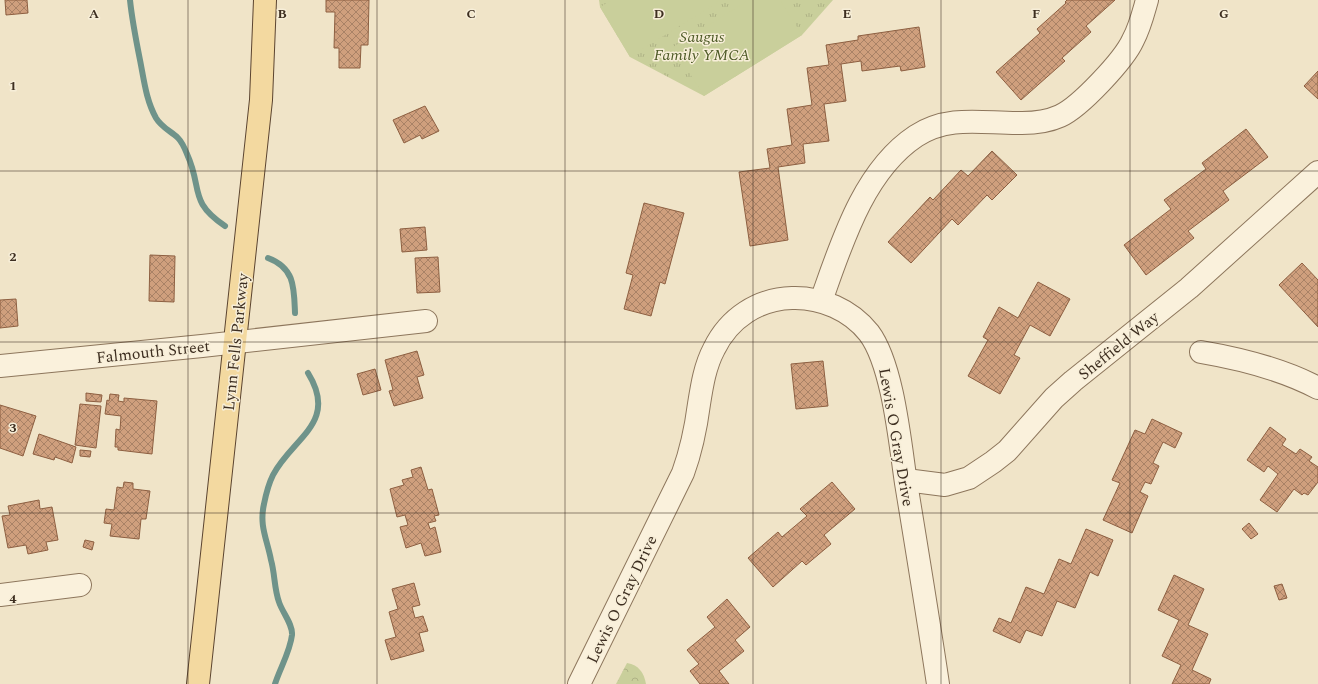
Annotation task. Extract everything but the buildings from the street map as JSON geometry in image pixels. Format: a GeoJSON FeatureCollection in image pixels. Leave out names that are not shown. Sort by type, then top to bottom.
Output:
{"type":"FeatureCollection","features":[{"type":"Feature","properties":{"kind":"main road","name":"Lynn Fells Parkway"},"geometry":{"type":"LineString","coordinates":[[198,684],[261,100],[265,0]]}},
{"type":"Feature","properties":{"kind":"street"},"geometry":{"type":"LineString","coordinates":[[821,301],[856,210],[884,166],[901,148],[916,136],[941,125],[970,120],[1024,123],[1046,120],[1061,115],[1077,104],[1120,61],[1133,42],[1146,0]]}},
{"type":"Feature","properties":{"kind":"street","name":"Sheffield Way"},"geometry":{"type":"LineString","coordinates":[[906,480],[945,485],[969,478],[993,462],[1007,451],[1049,404],[1072,381],[1189,288],[1318,172]]}},
{"type":"Feature","properties":{"kind":"street","name":"Lewis O Gray Drive"},"geometry":{"type":"LineString","coordinates":[[579,684],[684,473],[690,455],[707,365],[723,333],[745,312],[763,302],[779,298],[797,298],[821,301],[835,306],[854,319],[869,333],[879,351],[886,369],[906,480],[938,684]]}},
{"type":"Feature","properties":{"kind":"street","name":"Falmouth Street"},"geometry":{"type":"LineString","coordinates":[[0,366],[202,346],[426,321]]}},
{"type":"Feature","properties":{"kind":"street"},"geometry":{"type":"LineString","coordinates":[[1202,352],[1248,362],[1279,371],[1318,388]]}},
{"type":"Feature","properties":{"kind":"street"},"geometry":{"type":"LineString","coordinates":[[0,595],[80,585]]}},
{"type":"Feature","properties":{"kind":"green space","name":"Saugus Family YMCA"},"geometry":{"type":"Polygon","coordinates":[[[599,0],[833,0],[802,35],[704,96],[630,57],[600,7],[599,0]]]}},
{"type":"Feature","properties":{"kind":"green space"},"geometry":{"type":"Polygon","coordinates":[[[612,0],[721,0],[630,57],[600,7],[612,0]]]}},
{"type":"Feature","properties":{"kind":"green space"},"geometry":{"type":"Polygon","coordinates":[[[749,0],[780,0],[802,35],[704,96],[673,47],[749,0]]]}},
{"type":"Feature","properties":{"kind":"green space"},"geometry":{"type":"Polygon","coordinates":[[[627,663],[640,670],[644,676],[646,684],[616,684],[627,663]]]}},
{"type":"Feature","properties":{"kind":"waterway"},"geometry":{"type":"LineString","coordinates":[[130,0],[144,82],[153,111],[161,124],[181,141],[192,166],[201,201],[213,217],[225,226]]}},
{"type":"Feature","properties":{"kind":"waterway"},"geometry":{"type":"LineString","coordinates":[[268,258],[277,262],[288,273],[293,287],[295,313]]}},
{"type":"Feature","properties":{"kind":"waterway"},"geometry":{"type":"LineString","coordinates":[[275,684],[289,648],[292,631],[277,597],[262,519],[264,504],[273,475],[281,462],[301,440],[316,417],[318,405],[316,390],[308,373]]}}]}
